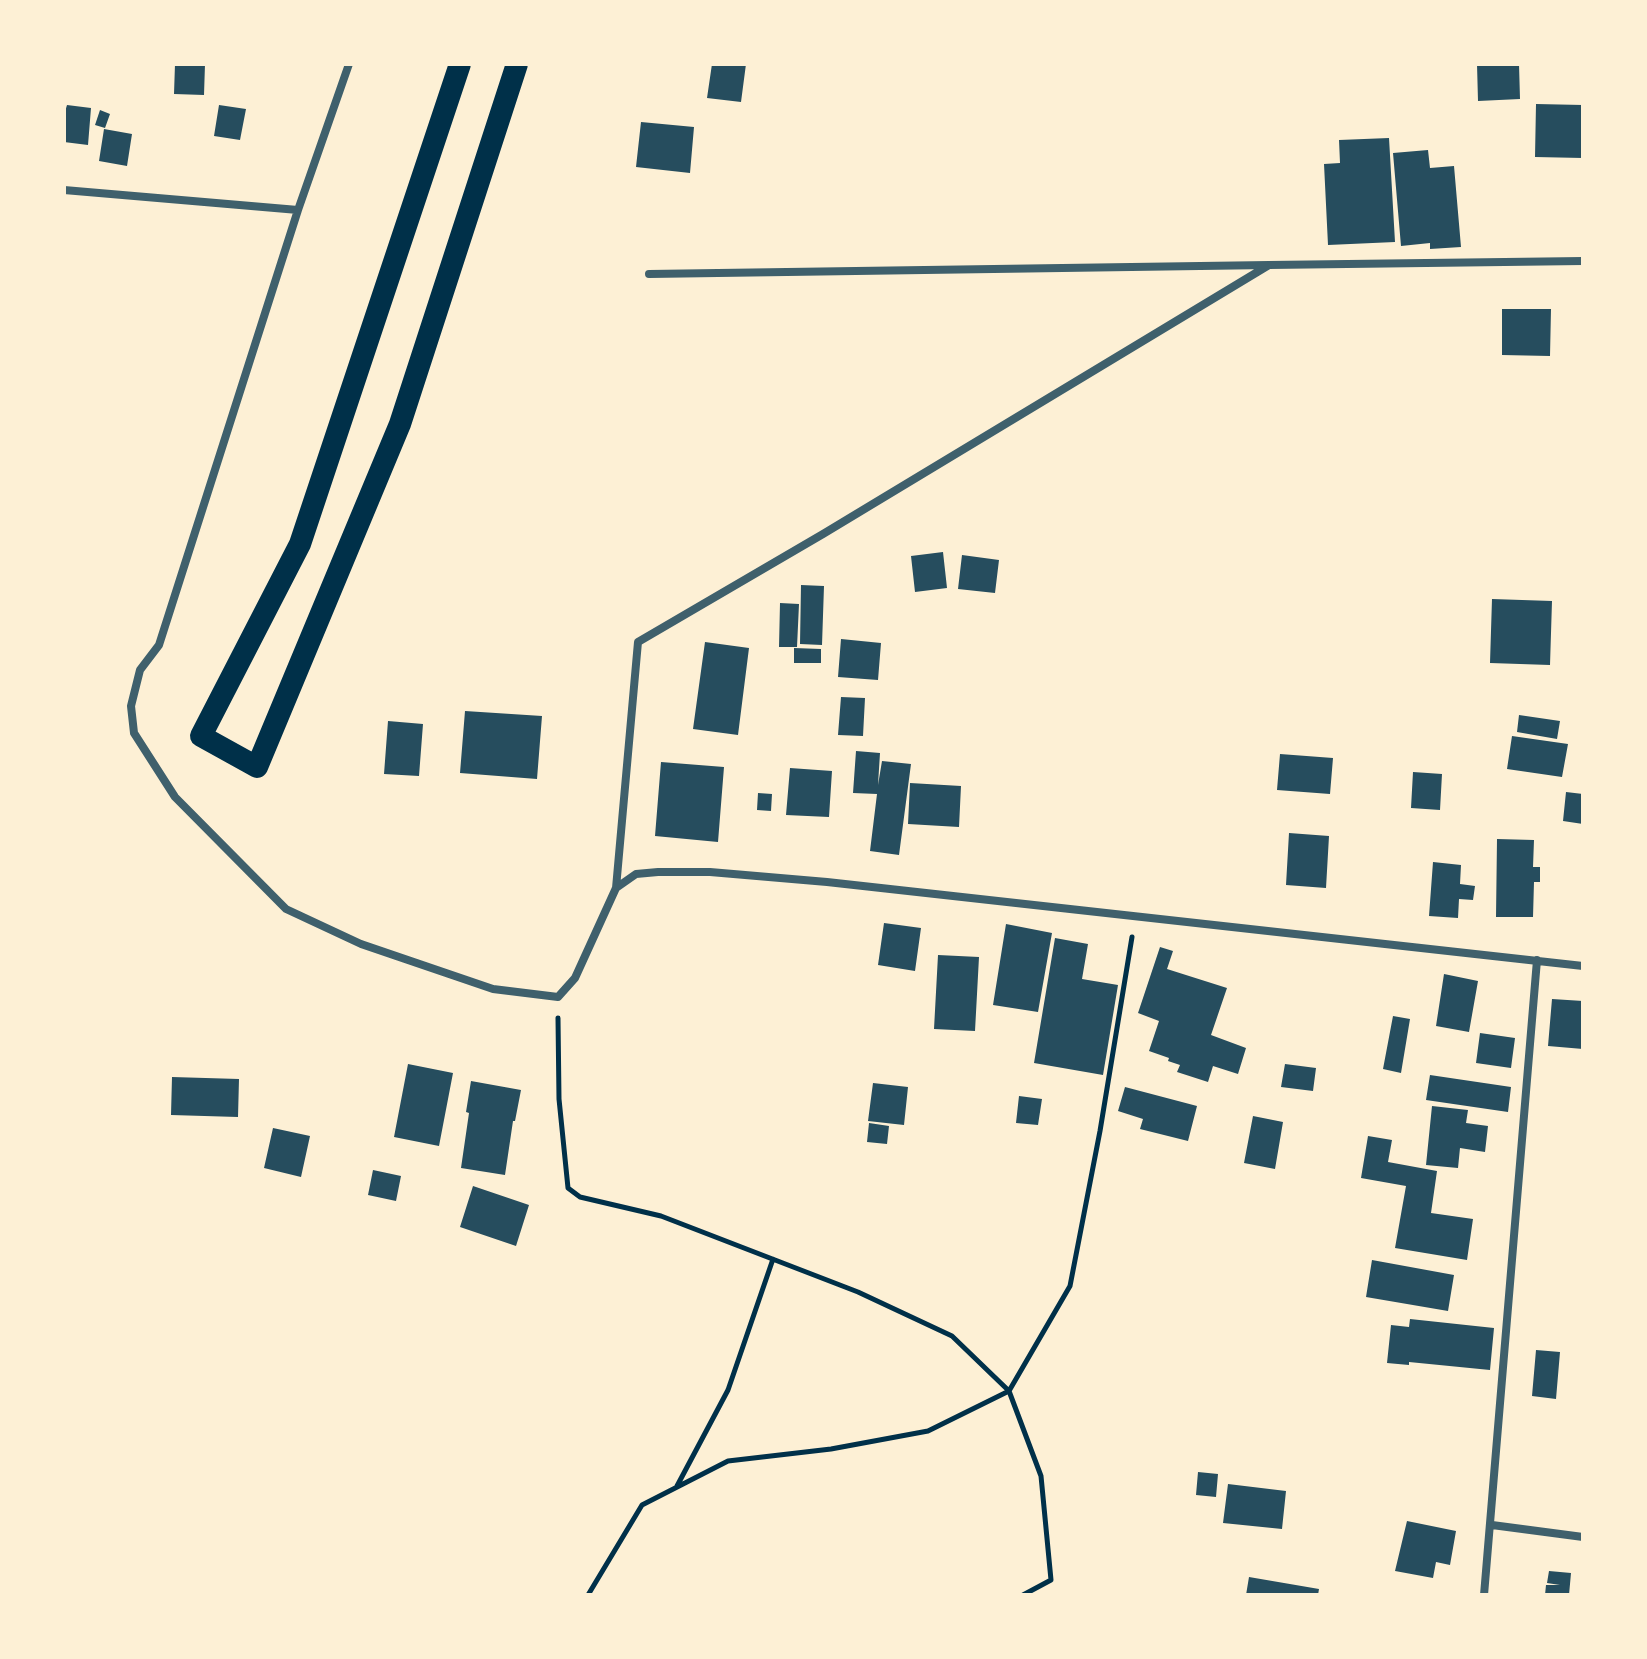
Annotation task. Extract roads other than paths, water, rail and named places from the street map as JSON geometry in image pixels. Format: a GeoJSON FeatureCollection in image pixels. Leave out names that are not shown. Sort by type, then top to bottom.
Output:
{"type":"FeatureCollection","features":[{"type":"Feature","properties":{"kind":"highway"},"geometry":{"type":"LineString","coordinates":[[460,64],[300,544],[201,736],[257,767],[400,424],[517,64]]}},
{"type":"Feature","properties":{"kind":"street"},"geometry":{"type":"LineString","coordinates":[[349,64],[298,210],[159,645],[140,670],[131,706],[134,733],[175,797],[286,909],[361,944],[493,989],[558,997],[575,978],[616,888],[638,642],[1269,265]]}},
{"type":"Feature","properties":{"kind":"street"},"geometry":{"type":"LineString","coordinates":[[64,190],[298,210]]}},
{"type":"Feature","properties":{"kind":"street"},"geometry":{"type":"LineString","coordinates":[[649,274],[1583,261]]}},
{"type":"Feature","properties":{"kind":"street"},"geometry":{"type":"LineString","coordinates":[[616,888],[636,874],[710,872],[1583,966]]}},
{"type":"Feature","properties":{"kind":"street"},"geometry":{"type":"LineString","coordinates":[[1484,1595],[1537,960]]}},
{"type":"Feature","properties":{"kind":"street"},"geometry":{"type":"LineString","coordinates":[[1492,1525],[1583,1537]]}}]}
